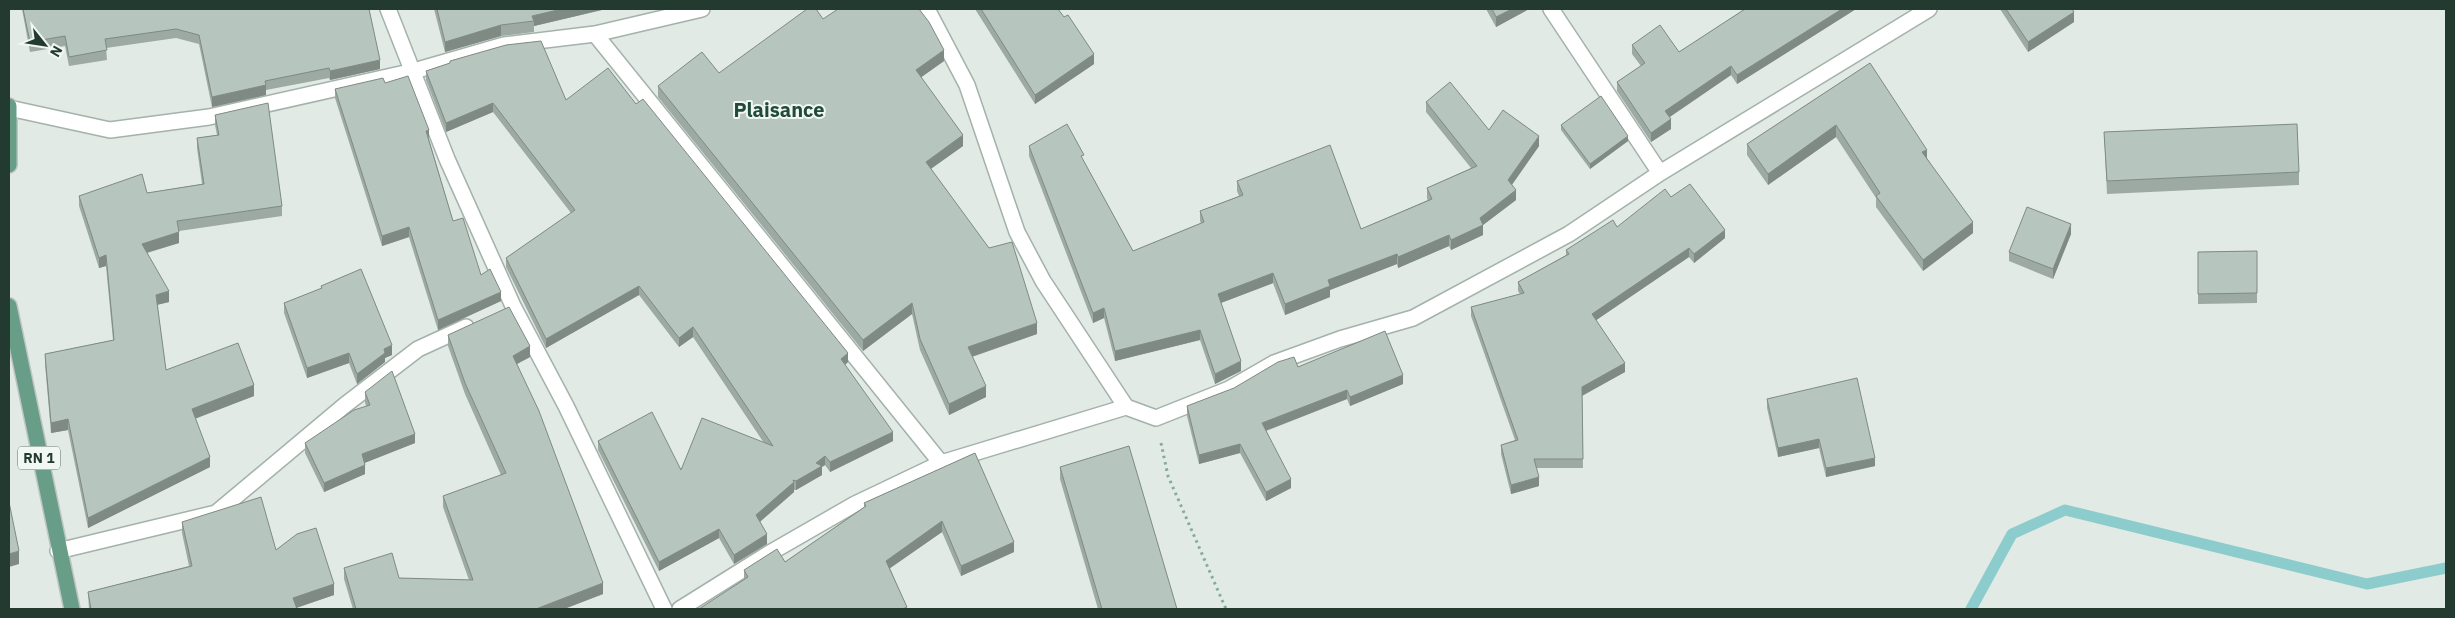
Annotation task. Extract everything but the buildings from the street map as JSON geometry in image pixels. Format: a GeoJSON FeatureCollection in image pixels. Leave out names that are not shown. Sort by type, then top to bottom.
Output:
{"type":"FeatureCollection","features":[{"type":"Feature","properties":{"kind":"main road"},"geometry":{"type":"LineString","coordinates":[[9,107],[9,165]]}},
{"type":"Feature","properties":{"kind":"main road","name":"RN 1"},"geometry":{"type":"LineString","coordinates":[[9,306],[58,551],[72,609]]}},
{"type":"Feature","properties":{"kind":"street"},"geometry":{"type":"LineString","coordinates":[[388,9],[414,71],[447,159],[513,306],[566,406],[664,609]]}},
{"type":"Feature","properties":{"kind":"street"},"geometry":{"type":"LineString","coordinates":[[9,107],[110,130],[210,117],[414,71],[504,45],[595,34],[702,9]]}},
{"type":"Feature","properties":{"kind":"street"},"geometry":{"type":"LineString","coordinates":[[927,9],[967,85],[1018,232],[1043,281],[1126,406],[1156,418],[1229,389],[1274,363],[1340,339],[1414,318],[1570,234],[1660,172],[1929,9]]}},
{"type":"Feature","properties":{"kind":"street"},"geometry":{"type":"LineString","coordinates":[[1551,9],[1660,172]]}},
{"type":"Feature","properties":{"kind":"street"},"geometry":{"type":"LineString","coordinates":[[595,34],[942,463]]}},
{"type":"Feature","properties":{"kind":"street"},"geometry":{"type":"LineString","coordinates":[[496,313],[513,306]]}},
{"type":"Feature","properties":{"kind":"street"},"geometry":{"type":"LineString","coordinates":[[58,551],[216,513],[345,404],[418,349],[478,321]]}},
{"type":"Feature","properties":{"kind":"street"},"geometry":{"type":"LineString","coordinates":[[680,609],[768,554],[855,504],[942,463],[1126,406]]}},
{"type":"Feature","properties":{"kind":"path"},"geometry":{"type":"LineString","coordinates":[[1156,418],[1168,476],[1226,609]]}},
{"type":"Feature","properties":{"kind":"waterway"},"geometry":{"type":"LineString","coordinates":[[1971,609],[2012,534],[2065,510],[2367,584],[2446,568]]}},
{"type":"Feature","properties":{"kind":"district","name":"Plaisance"},"geometry":{"type":"Point","coordinates":[779,110]}}]}
